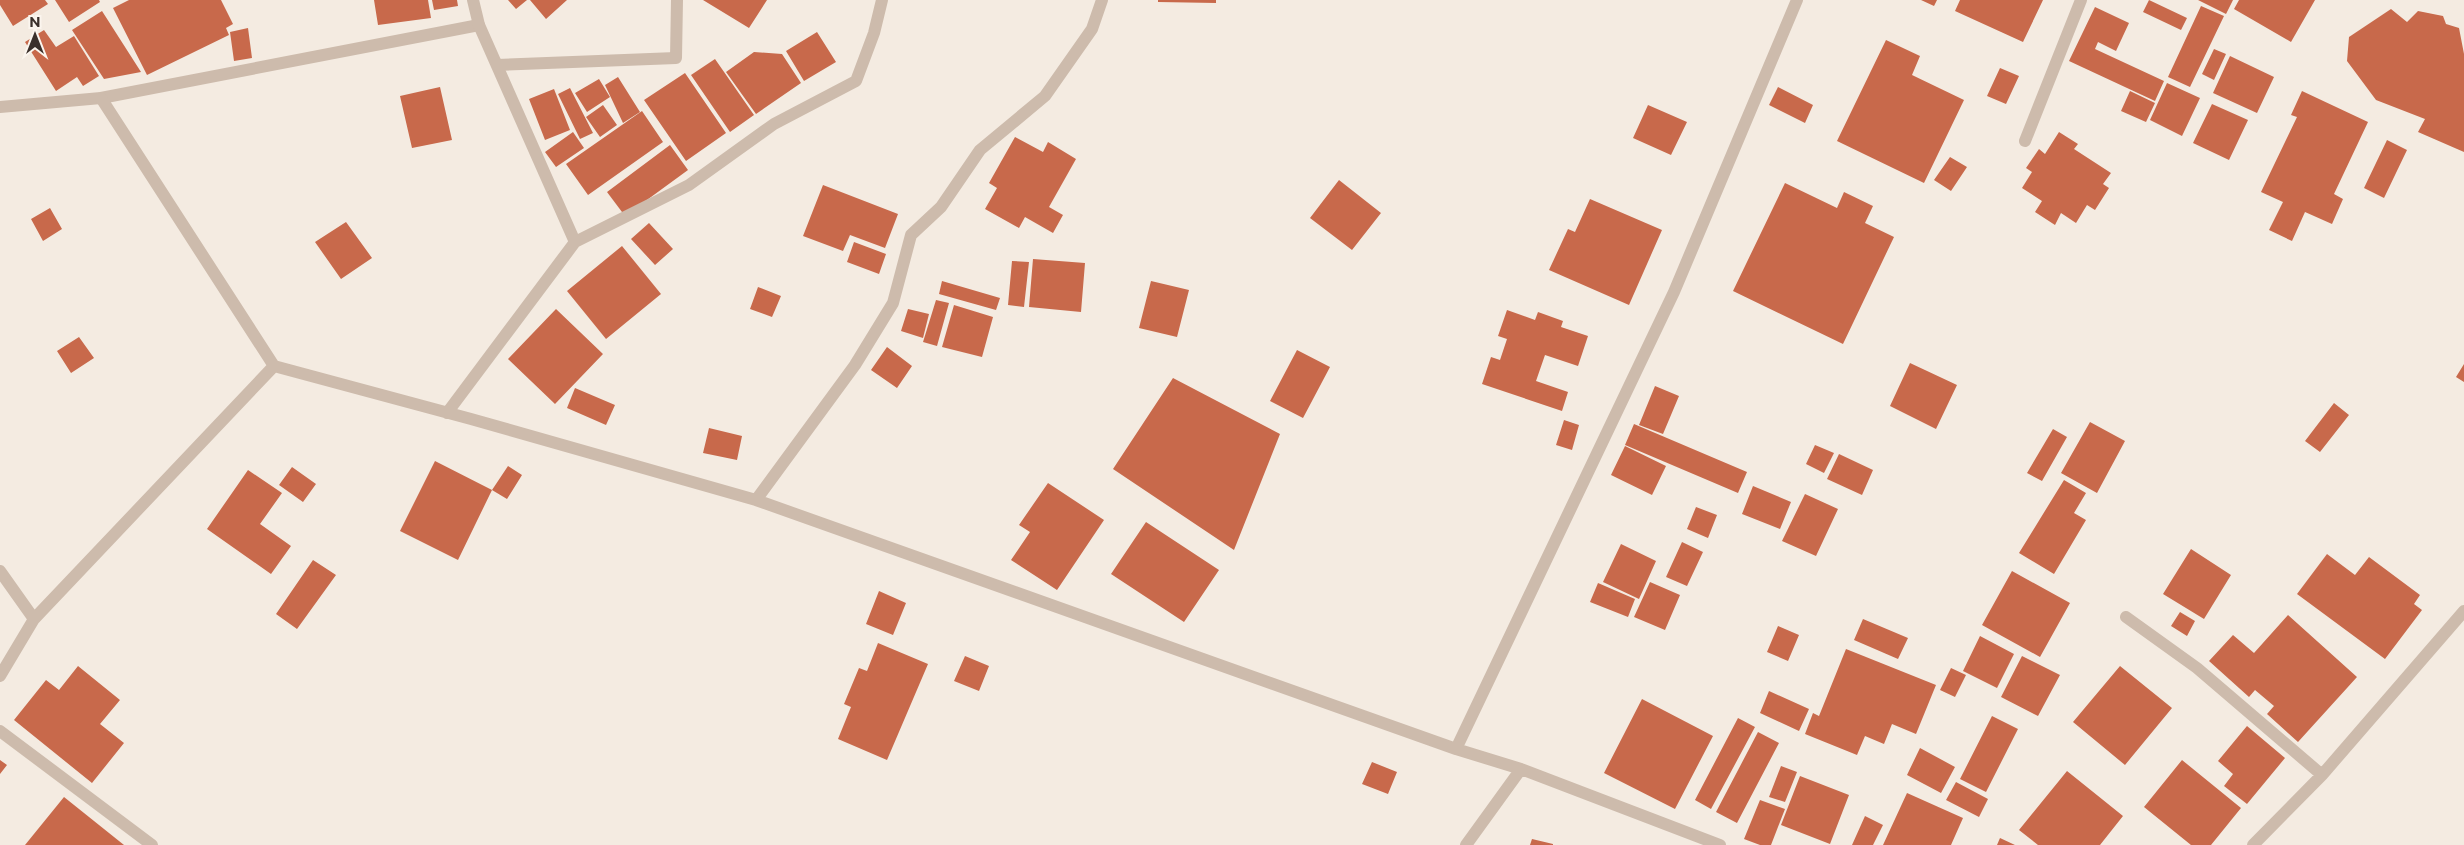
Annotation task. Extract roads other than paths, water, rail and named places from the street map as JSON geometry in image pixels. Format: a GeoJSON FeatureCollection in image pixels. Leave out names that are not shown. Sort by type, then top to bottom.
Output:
{"type":"FeatureCollection","features":[{"type":"Feature","properties":{"kind":"street"},"geometry":{"type":"LineString","coordinates":[[473,0],[479,24],[575,242]]}},
{"type":"Feature","properties":{"kind":"street"},"geometry":{"type":"LineString","coordinates":[[497,64],[676,58],[677,0]]}},
{"type":"Feature","properties":{"kind":"street"},"geometry":{"type":"LineString","coordinates":[[447,413],[575,242],[689,185],[774,124],[856,81],[874,33],[882,0]]}},
{"type":"Feature","properties":{"kind":"street"},"geometry":{"type":"LineString","coordinates":[[756,500],[855,365],[893,303],[911,235],[941,207],[980,150],[1045,96],[1092,29],[1102,0]]}},
{"type":"Feature","properties":{"kind":"street"},"geometry":{"type":"LineString","coordinates":[[1456,749],[1674,292],[1797,0]]}},
{"type":"Feature","properties":{"kind":"street"},"geometry":{"type":"LineString","coordinates":[[2025,142],[2081,0]]}},
{"type":"Feature","properties":{"kind":"street"},"geometry":{"type":"LineString","coordinates":[[0,107],[101,98],[479,24]]}},
{"type":"Feature","properties":{"kind":"street"},"geometry":{"type":"LineString","coordinates":[[101,98],[274,366],[756,500],[1456,749],[1521,769],[1720,845]]}},
{"type":"Feature","properties":{"kind":"street"},"geometry":{"type":"LineString","coordinates":[[0,676],[34,619],[274,366]]}},
{"type":"Feature","properties":{"kind":"street"},"geometry":{"type":"LineString","coordinates":[[0,571],[34,619]]}},
{"type":"Feature","properties":{"kind":"street"},"geometry":{"type":"LineString","coordinates":[[2253,845],[2322,775],[2464,611]]}},
{"type":"Feature","properties":{"kind":"street"},"geometry":{"type":"LineString","coordinates":[[2126,617],[2197,668],[2322,775]]}},
{"type":"Feature","properties":{"kind":"street"},"geometry":{"type":"LineString","coordinates":[[0,731],[152,845]]}},
{"type":"Feature","properties":{"kind":"street"},"geometry":{"type":"LineString","coordinates":[[1466,845],[1521,769]]}}]}
